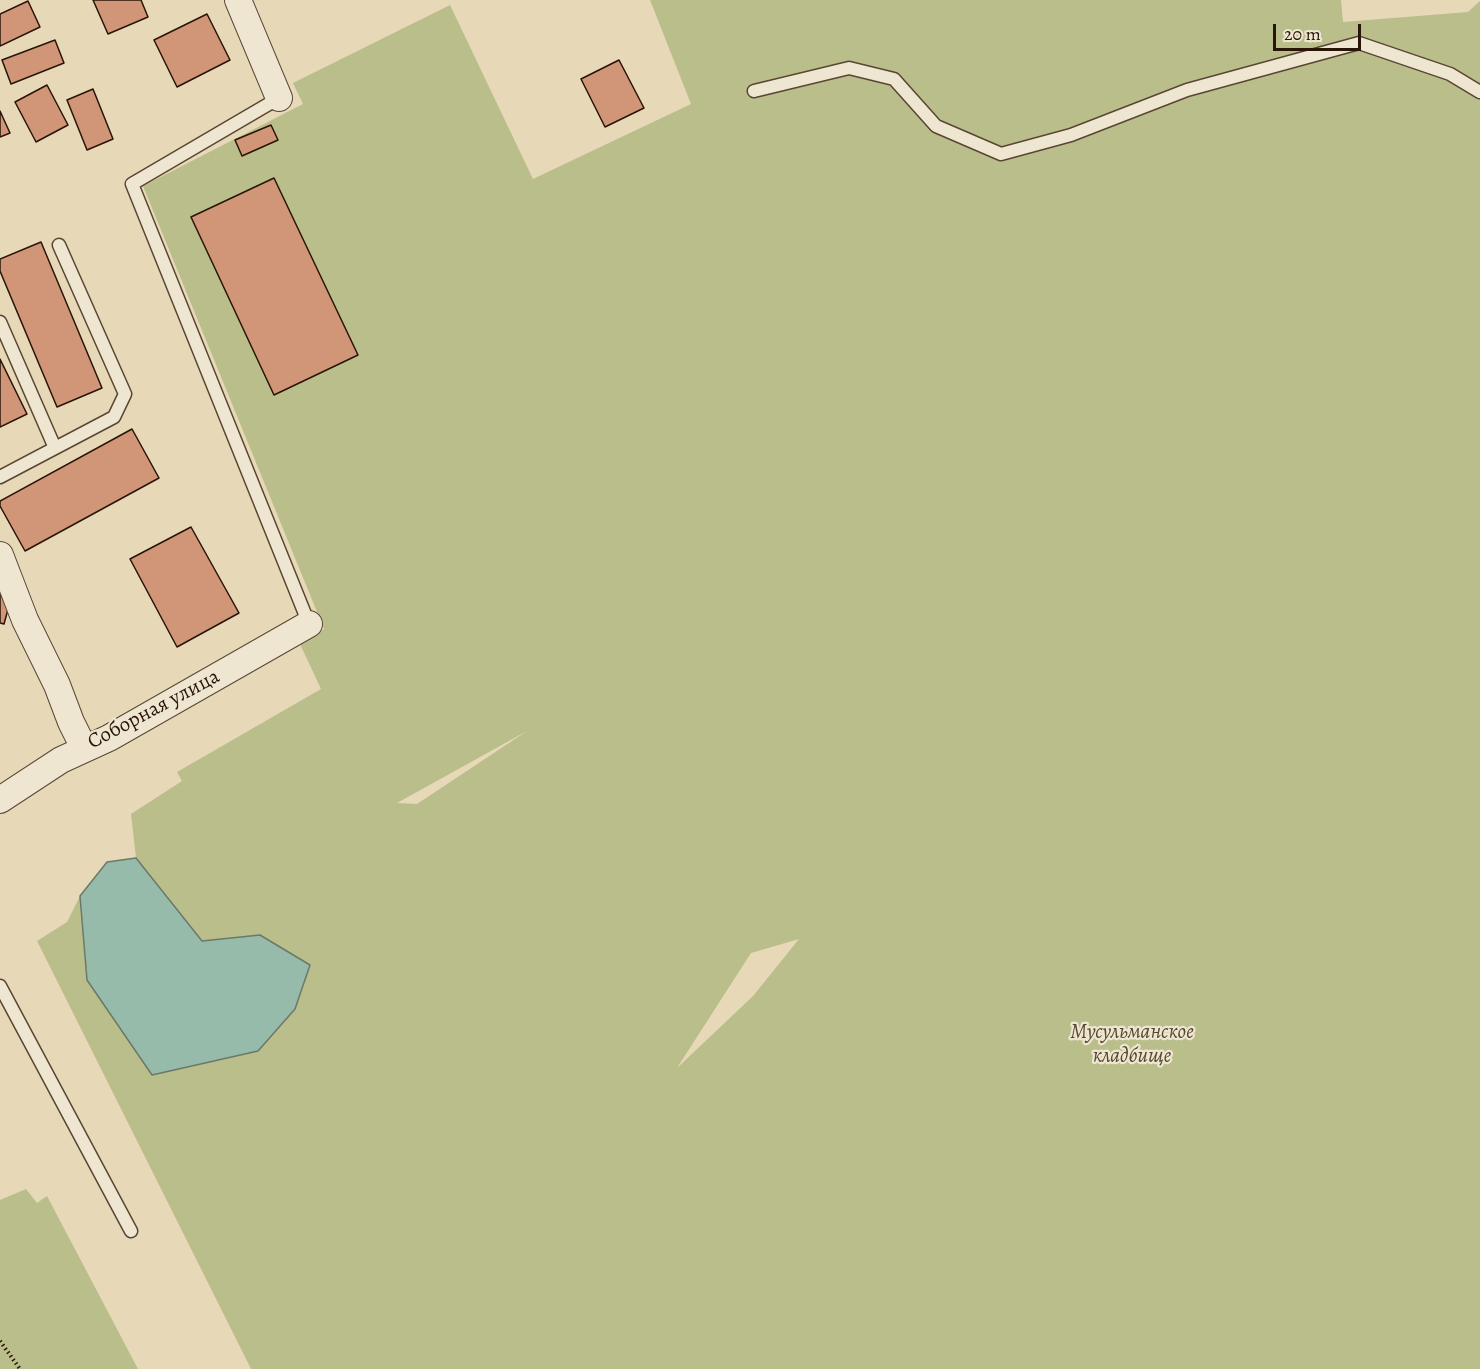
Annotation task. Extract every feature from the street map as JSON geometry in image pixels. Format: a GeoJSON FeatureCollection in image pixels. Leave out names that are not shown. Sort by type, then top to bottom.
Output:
{"type":"FeatureCollection","features":[{"type":"Feature","properties":{"kind":"street"},"geometry":{"type":"LineString","coordinates":[[238,0],[279,98]]}},
{"type":"Feature","properties":{"kind":"street"},"geometry":{"type":"LineString","coordinates":[[0,555],[25,620],[57,685],[84,748]]}},
{"type":"Feature","properties":{"kind":"street","name":"Соборная улица"},"geometry":{"type":"LineString","coordinates":[[0,800],[61,760],[109,738],[309,624]]}},
{"type":"Feature","properties":{"kind":"lane"},"geometry":{"type":"LineString","coordinates":[[754,91],[849,68],[894,79],[936,126],[1001,154],[1071,135],[1187,90],[1359,44],[1450,74],[1480,92]]}},
{"type":"Feature","properties":{"kind":"lane"},"geometry":{"type":"LineString","coordinates":[[279,98],[132,184],[309,624]]}},
{"type":"Feature","properties":{"kind":"lane"},"geometry":{"type":"LineString","coordinates":[[0,477],[114,417],[125,394],[58,245]]}},
{"type":"Feature","properties":{"kind":"lane"},"geometry":{"type":"LineString","coordinates":[[0,322],[55,448]]}},
{"type":"Feature","properties":{"kind":"lane"},"geometry":{"type":"LineString","coordinates":[[0,986],[131,1231]]}},
{"type":"Feature","properties":{"kind":"path"},"geometry":{"type":"LineString","coordinates":[[0,1341],[21,1369]]}},
{"type":"Feature","properties":{"kind":"green space","name":"Мусульманское кладбище"},"geometry":{"type":"Polygon","coordinates":[[[650,0],[1341,0],[1343,22],[1468,12],[1480,1],[1480,1369],[251,1369],[37,941],[67,922],[80,896],[87,980],[260,935],[202,941],[136,858],[131,814],[182,781],[177,772],[321,689],[300,644],[324,629],[143,186],[303,104],[293,83],[450,5],[533,179],[691,104],[650,0]],[[527,731],[397,803],[417,804],[527,731]],[[799,939],[751,953],[677,1068],[753,996],[799,939]]]}},
{"type":"Feature","properties":{"kind":"green space"},"geometry":{"type":"Polygon","coordinates":[[[26,1189],[37,1203],[47,1196],[138,1369],[0,1369],[0,1200],[26,1189]]]}},
{"type":"Feature","properties":{"kind":"shaded area"},"geometry":{"type":"Polygon","coordinates":[[[136,858],[202,941],[260,935],[310,965],[295,1009],[258,1051],[152,1075],[87,980],[80,896],[107,862],[136,858]]]}},
{"type":"Feature","properties":{"kind":"building"},"geometry":{"type":"Polygon","coordinates":[[[93,0],[141,0],[148,17],[108,34],[93,0]]]}},
{"type":"Feature","properties":{"kind":"building"},"geometry":{"type":"Polygon","coordinates":[[[28,1],[40,27],[0,46],[0,14],[28,1]]]}},
{"type":"Feature","properties":{"kind":"building"},"geometry":{"type":"Polygon","coordinates":[[[207,14],[230,60],[177,87],[154,40],[207,14]]]}},
{"type":"Feature","properties":{"kind":"building"},"geometry":{"type":"Polygon","coordinates":[[[55,40],[64,63],[11,84],[2,60],[55,40]]]}},
{"type":"Feature","properties":{"kind":"building"},"geometry":{"type":"Polygon","coordinates":[[[619,60],[644,108],[605,127],[581,79],[619,60]]]}},
{"type":"Feature","properties":{"kind":"building"},"geometry":{"type":"Polygon","coordinates":[[[47,85],[68,125],[36,142],[15,102],[47,85]]]}},
{"type":"Feature","properties":{"kind":"building"},"geometry":{"type":"Polygon","coordinates":[[[93,89],[113,139],[87,150],[67,100],[93,89]]]}},
{"type":"Feature","properties":{"kind":"building"},"geometry":{"type":"Polygon","coordinates":[[[0,111],[10,133],[0,137],[0,111]]]}},
{"type":"Feature","properties":{"kind":"building"},"geometry":{"type":"Polygon","coordinates":[[[271,125],[278,140],[242,156],[235,140],[271,125]]]}},
{"type":"Feature","properties":{"kind":"building"},"geometry":{"type":"Polygon","coordinates":[[[274,178],[358,355],[274,395],[191,217],[274,178]]]}},
{"type":"Feature","properties":{"kind":"building"},"geometry":{"type":"Polygon","coordinates":[[[41,242],[102,388],[57,407],[0,271],[0,259],[41,242]]]}},
{"type":"Feature","properties":{"kind":"building"},"geometry":{"type":"Polygon","coordinates":[[[0,359],[27,414],[0,427],[0,359]]]}},
{"type":"Feature","properties":{"kind":"building"},"geometry":{"type":"Polygon","coordinates":[[[132,429],[159,478],[25,551],[0,506],[0,501],[132,429]]]}},
{"type":"Feature","properties":{"kind":"building"},"geometry":{"type":"Polygon","coordinates":[[[191,527],[239,613],[177,647],[130,559],[191,527]]]}},
{"type":"Feature","properties":{"kind":"building"},"geometry":{"type":"Polygon","coordinates":[[[0,583],[10,602],[4,624],[0,623],[0,583]]]}}]}
